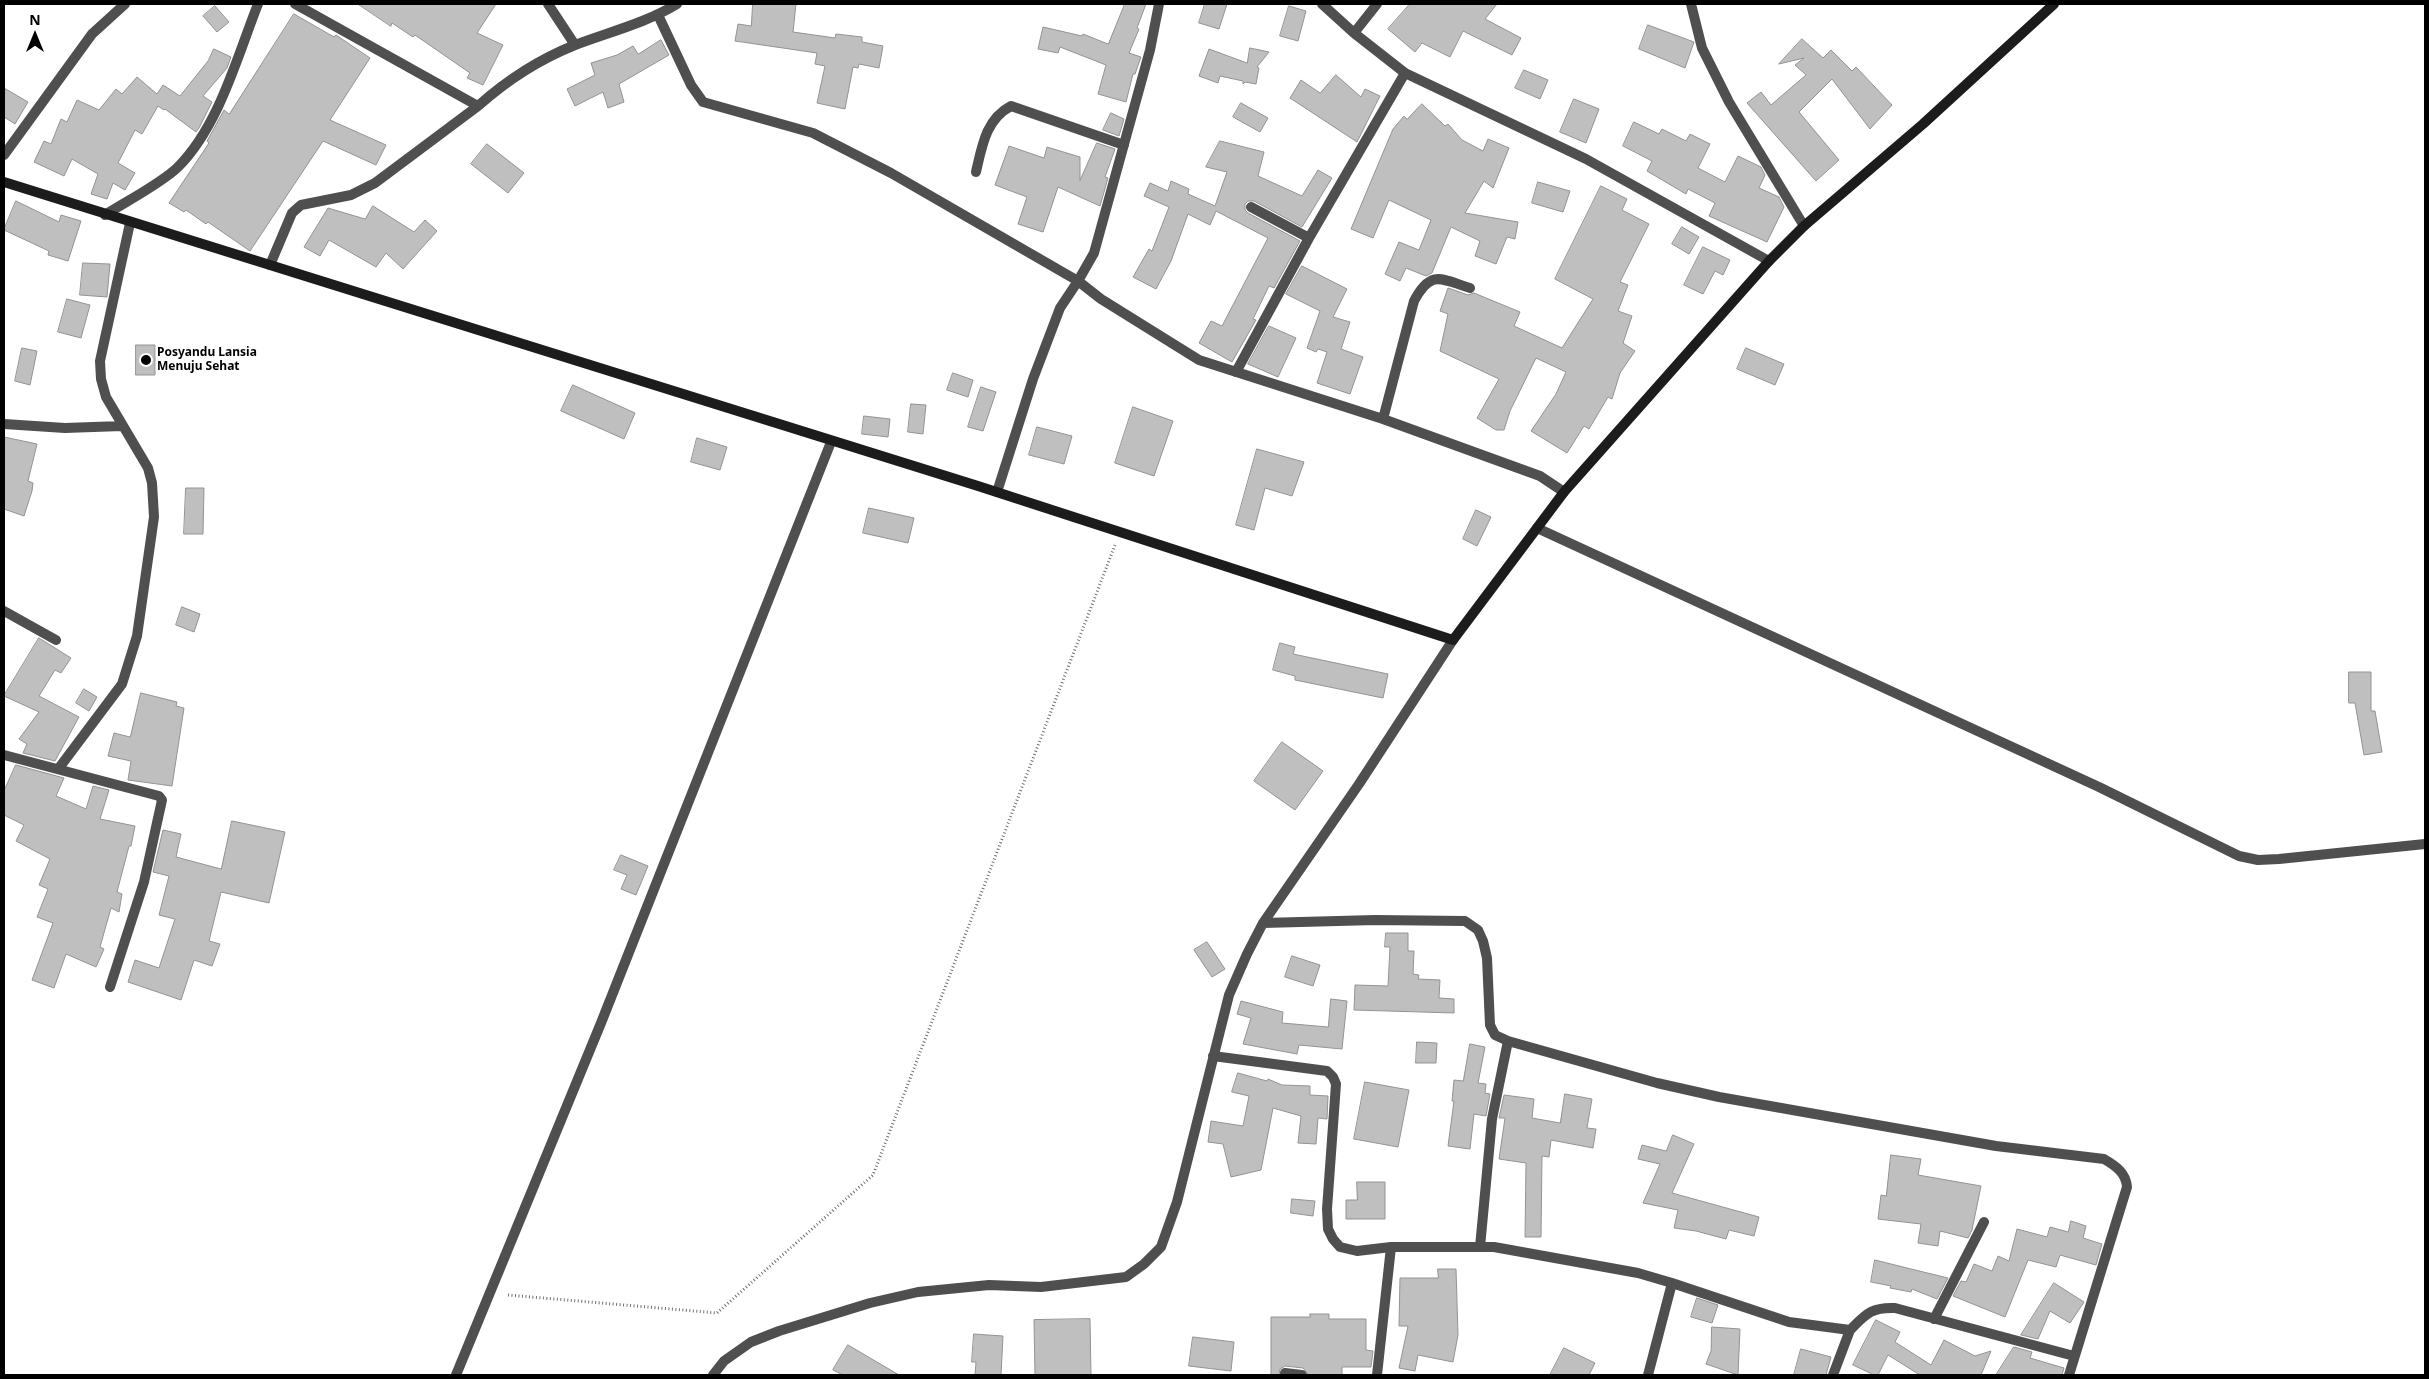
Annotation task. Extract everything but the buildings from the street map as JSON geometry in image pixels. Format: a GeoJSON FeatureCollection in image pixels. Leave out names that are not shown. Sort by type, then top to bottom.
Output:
{"type":"FeatureCollection","features":[{"type":"Feature","properties":{"kind":"street"},"geometry":{"type":"LineString","coordinates":[[4,155],[92,34],[125,4]]}},
{"type":"Feature","properties":{"kind":"street"},"geometry":{"type":"LineString","coordinates":[[105,215],[177,168],[195,147],[211,124],[258,4]]}},
{"type":"Feature","properties":{"kind":"street"},"geometry":{"type":"LineString","coordinates":[[295,4],[478,106]]}},
{"type":"Feature","properties":{"kind":"street"},"geometry":{"type":"LineString","coordinates":[[548,4],[575,45]]}},
{"type":"Feature","properties":{"kind":"street"},"geometry":{"type":"LineString","coordinates":[[270,265],[292,213],[301,205],[351,195],[375,184],[478,106],[498,88],[553,55],[575,45],[658,15],[677,4]]}},
{"type":"Feature","properties":{"kind":"street"},"geometry":{"type":"LineString","coordinates":[[997,492],[1033,379],[1060,308],[1094,253],[1150,50],[1159,4]]}},
{"type":"Feature","properties":{"kind":"street"},"geometry":{"type":"LineString","coordinates":[[1322,4],[1354,34],[1405,72],[1586,159],[1770,261]]}},
{"type":"Feature","properties":{"kind":"street"},"geometry":{"type":"LineString","coordinates":[[1354,34],[1377,4]]}},
{"type":"Feature","properties":{"kind":"street"},"geometry":{"type":"LineString","coordinates":[[1691,4],[1702,48],[1721,86],[1804,226]]}},
{"type":"Feature","properties":{"kind":"street"},"geometry":{"type":"LineString","coordinates":[[713,1375],[724,1361],[751,1342],[870,1303],[918,1292],[988,1286],[1041,1287],[1126,1277],[1144,1264],[1162,1247],[1178,1202],[1229,995],[1263,923],[1353,792],[1453,640],[1564,492],[1770,261],[1804,226],[1922,124],[2054,4]]}},
{"type":"Feature","properties":{"kind":"street"},"geometry":{"type":"LineString","coordinates":[[658,15],[691,85],[703,102],[813,133],[864,158],[1078,281],[1101,299],[1198,360],[1383,419],[1540,476],[1564,492]]}},
{"type":"Feature","properties":{"kind":"street"},"geometry":{"type":"LineString","coordinates":[[1236,372],[1309,238],[1405,72]]}},
{"type":"Feature","properties":{"kind":"street"},"geometry":{"type":"LineString","coordinates":[[976,172],[990,125],[1001,111],[1011,106],[1124,145]]}},
{"type":"Feature","properties":{"kind":"street"},"geometry":{"type":"LineString","coordinates":[[4,182],[831,442],[997,492],[1453,640]]}},
{"type":"Feature","properties":{"kind":"street"},"geometry":{"type":"LineString","coordinates":[[1251,207],[1309,238]]}},
{"type":"Feature","properties":{"kind":"street"},"geometry":{"type":"LineString","coordinates":[[59,768],[122,684],[137,636],[154,517],[152,483],[148,468],[106,397],[101,379],[100,361],[130,223]]}},
{"type":"Feature","properties":{"kind":"street"},"geometry":{"type":"LineString","coordinates":[[1383,419],[1414,301],[1422,286],[1431,280],[1441,279],[1470,288]]}},
{"type":"Feature","properties":{"kind":"street"},"geometry":{"type":"LineString","coordinates":[[4,424],[65,428],[122,426]]}},
{"type":"Feature","properties":{"kind":"street"},"geometry":{"type":"LineString","coordinates":[[456,1375],[601,1023],[831,442]]}},
{"type":"Feature","properties":{"kind":"street"},"geometry":{"type":"LineString","coordinates":[[1537,528],[2099,787],[2239,856],[2258,860],[2279,859],[2425,844]]}},
{"type":"Feature","properties":{"kind":"street"},"geometry":{"type":"LineString","coordinates":[[4,611],[56,640]]}},
{"type":"Feature","properties":{"kind":"street"},"geometry":{"type":"LineString","coordinates":[[4,756],[59,768],[159,796],[162,800],[144,882],[110,987]]}},
{"type":"Feature","properties":{"kind":"street"},"geometry":{"type":"LineString","coordinates":[[1263,923],[1375,920],[1465,921],[1478,930],[1483,941],[1487,958],[1490,1025],[1495,1034],[1508,1041],[1657,1083],[1719,1097],[1996,1146],[2104,1159],[2114,1165],[2126,1178],[2127,1187],[2069,1375]]}},
{"type":"Feature","properties":{"kind":"street"},"geometry":{"type":"LineString","coordinates":[[1480,1247],[1492,1119],[1508,1041]]}},
{"type":"Feature","properties":{"kind":"street"},"geometry":{"type":"LineString","coordinates":[[1213,1056],[1327,1071],[1333,1077],[1336,1084],[1327,1208],[1328,1229],[1333,1240],[1340,1247],[1357,1251],[1391,1247],[1494,1247],[1630,1272],[1672,1283],[1789,1322],[1850,1330]]}},
{"type":"Feature","properties":{"kind":"street"},"geometry":{"type":"LineString","coordinates":[[1934,1319],[1984,1222]]}},
{"type":"Feature","properties":{"kind":"street"},"geometry":{"type":"LineString","coordinates":[[1378,1375],[1391,1247]]}},
{"type":"Feature","properties":{"kind":"street"},"geometry":{"type":"LineString","coordinates":[[1648,1375],[1672,1283]]}},
{"type":"Feature","properties":{"kind":"street"},"geometry":{"type":"LineString","coordinates":[[1832,1375],[1850,1330],[1869,1311],[1881,1307],[1894,1308],[2074,1356]]}},
{"type":"Feature","properties":{"kind":"street"},"geometry":{"type":"LineString","coordinates":[[1285,1373],[1302,1375]]}},
{"type":"Feature","properties":{"kind":"path"},"geometry":{"type":"LineString","coordinates":[[508,1295],[717,1313],[873,1175],[1120,533]]}},
{"type":"Feature","properties":{"kind":"place","name":"Posyandu Lansia Menuju Sehat"},"geometry":{"type":"Point","coordinates":[146,360]}}]}
